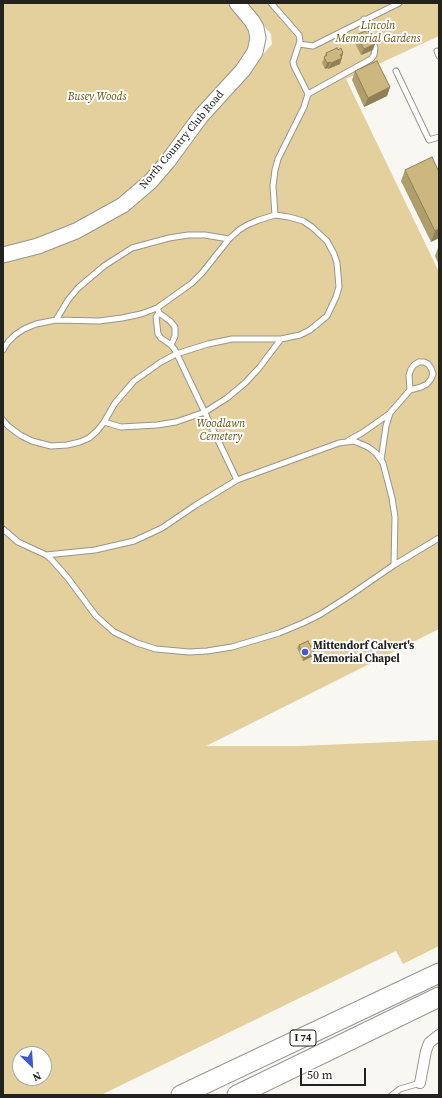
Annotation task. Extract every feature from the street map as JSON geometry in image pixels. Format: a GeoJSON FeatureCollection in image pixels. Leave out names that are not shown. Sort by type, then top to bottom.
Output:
{"type":"FeatureCollection","features":[{"type":"Feature","properties":{"kind":"highway","name":"I 74"},"geometry":{"type":"LineString","coordinates":[[181,1095],[434,975]]}},
{"type":"Feature","properties":{"kind":"highway","name":"I 74"},"geometry":{"type":"LineString","coordinates":[[237,1095],[439,997]]}},
{"type":"Feature","properties":{"kind":"street","name":"North Country Club Road"},"geometry":{"type":"LineString","coordinates":[[3,255],[38,246],[76,231],[123,205],[151,181],[168,161],[201,116],[242,70],[255,52],[258,38],[256,28],[238,3]]}},
{"type":"Feature","properties":{"kind":"street"},"geometry":{"type":"LineString","coordinates":[[420,1083],[429,1043],[439,1035]]}},
{"type":"Feature","properties":{"kind":"lane"},"geometry":{"type":"LineString","coordinates":[[271,3],[299,35],[299,44],[293,62],[308,94],[304,107],[278,159],[273,186],[275,215]]}},
{"type":"Feature","properties":{"kind":"lane"},"geometry":{"type":"LineString","coordinates":[[299,44],[313,46],[399,3]]}},
{"type":"Feature","properties":{"kind":"lane"},"geometry":{"type":"LineString","coordinates":[[308,94],[371,59],[376,48],[364,20]]}},
{"type":"Feature","properties":{"kind":"lane"},"geometry":{"type":"LineString","coordinates":[[396,71],[429,140],[439,137]]}},
{"type":"Feature","properties":{"kind":"lane"},"geometry":{"type":"LineString","coordinates":[[3,350],[12,338],[24,329],[36,324],[56,320],[79,322],[99,321],[129,317],[158,310],[202,274],[229,240],[247,225],[275,215],[303,221],[320,233],[327,241],[337,263],[339,287],[336,297],[327,316],[310,330],[300,335],[281,339],[232,339],[208,344],[176,354],[161,362],[134,381],[115,403],[97,431],[80,442],[51,446],[32,441],[20,435],[3,420]]}},
{"type":"Feature","properties":{"kind":"lane"},"geometry":{"type":"LineString","coordinates":[[56,320],[78,288],[104,266],[132,248],[169,238],[188,235],[205,235],[229,240]]}},
{"type":"Feature","properties":{"kind":"lane"},"geometry":{"type":"LineString","coordinates":[[158,310],[170,320],[175,327],[175,336],[171,345]]}},
{"type":"Feature","properties":{"kind":"lane"},"geometry":{"type":"LineString","coordinates":[[158,310],[156,317],[158,334],[171,345],[176,354],[237,480]]}},
{"type":"Feature","properties":{"kind":"lane"},"geometry":{"type":"LineString","coordinates":[[104,422],[121,426],[140,427],[176,422],[205,412],[245,383],[259,368],[281,339]]}},
{"type":"Feature","properties":{"kind":"lane"},"geometry":{"type":"LineString","coordinates":[[348,441],[390,413],[410,390],[427,384],[431,379],[432,374],[431,368],[428,364],[419,362],[411,368],[408,374],[410,390]]}},
{"type":"Feature","properties":{"kind":"lane"},"geometry":{"type":"LineString","coordinates":[[381,460],[386,426],[390,413]]}},
{"type":"Feature","properties":{"kind":"lane"},"geometry":{"type":"LineString","coordinates":[[46,555],[95,550],[134,541],[162,528],[237,480],[339,443],[358,441],[368,447],[381,460],[390,486],[395,517],[394,565]]}},
{"type":"Feature","properties":{"kind":"lane"},"geometry":{"type":"LineString","coordinates":[[3,529],[18,542],[46,555],[67,577],[96,616],[114,632],[137,643],[156,649],[189,652],[232,647],[268,637],[298,625],[321,614],[350,596],[394,565],[439,538]]}},
{"type":"Feature","properties":{"kind":"lane"},"geometry":{"type":"LineString","coordinates":[[392,1095],[400,1090],[420,1083]]}},
{"type":"Feature","properties":{"kind":"green space","name":"Busey Woods"},"geometry":{"type":"Polygon","coordinates":[[[3,3],[237,3],[258,44],[123,205],[3,255],[3,3]]]}},
{"type":"Feature","properties":{"kind":"green space","name":"Woodlawn Cemetery"},"geometry":{"type":"Polygon","coordinates":[[[244,3],[439,3],[439,36],[346,79],[439,272],[439,629],[206,746],[299,746],[439,740],[439,946],[403,964],[396,951],[101,1095],[3,1095],[3,259],[84,233],[198,129],[272,44],[271,34],[244,3]]]}},
{"type":"Feature","properties":{"kind":"building"},"geometry":{"type":"Polygon","coordinates":[[[368,30],[375,44],[364,49],[356,35],[368,30]]]}},
{"type":"Feature","properties":{"kind":"building"},"geometry":{"type":"Polygon","coordinates":[[[337,48],[338,50],[341,48],[343,53],[340,55],[342,58],[331,63],[327,63],[324,57],[327,55],[326,53],[337,48]]]}},
{"type":"Feature","properties":{"kind":"building"},"geometry":{"type":"Polygon","coordinates":[[[377,61],[390,87],[368,98],[355,71],[377,61]]]}},
{"type":"Feature","properties":{"kind":"building"},"geometry":{"type":"Polygon","coordinates":[[[432,157],[439,172],[439,228],[435,231],[405,170],[432,157]]]}},
{"type":"Feature","properties":{"kind":"building","name":"Mittendorf Calvert's Memorial Chapel"},"geometry":{"type":"Polygon","coordinates":[[[308,641],[314,653],[304,658],[299,645],[308,641]]]}},
{"type":"Feature","properties":{"kind":"place","name":"Mittendorf Calvert's Memorial Chapel"},"geometry":{"type":"Point","coordinates":[305,652]}},
{"type":"Feature","properties":{"kind":"park label","name":"Lincoln Memorial Gardens"},"geometry":{"type":"Point","coordinates":[378,32]}}]}
